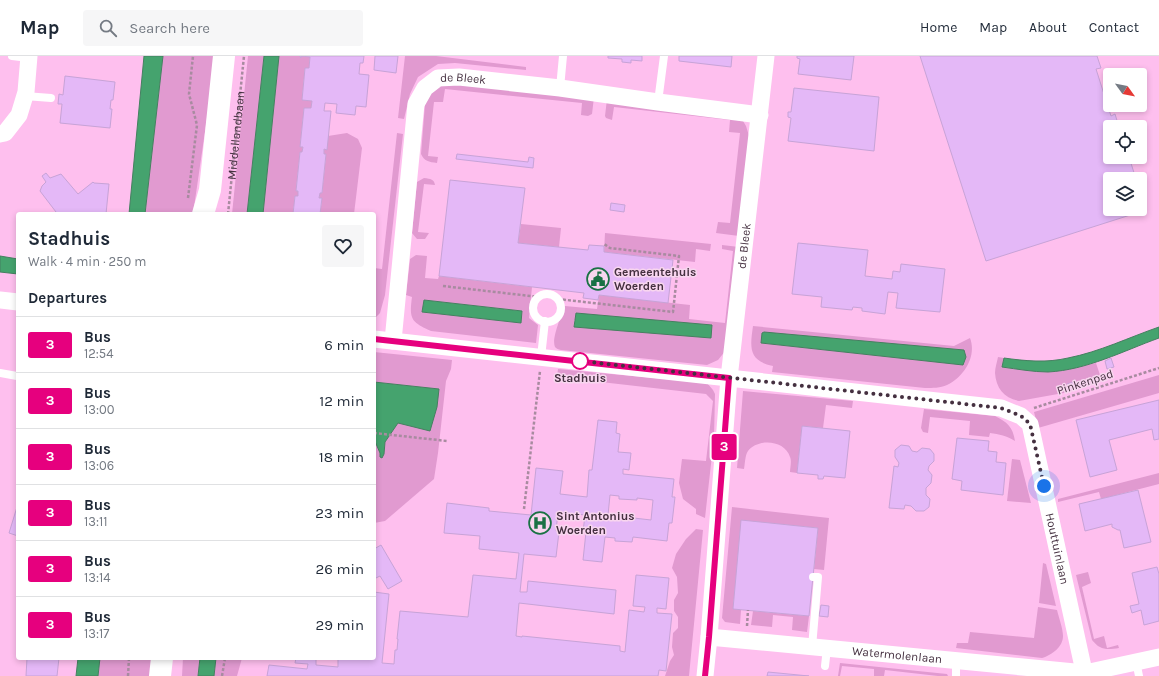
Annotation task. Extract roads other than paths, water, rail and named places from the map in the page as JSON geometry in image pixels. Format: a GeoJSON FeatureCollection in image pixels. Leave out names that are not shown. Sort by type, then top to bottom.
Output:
{"type":"FeatureCollection","features":[{"type":"Feature","properties":{"kind":"main road","name":"Middellandbaan"},"geometry":{"type":"LineString","coordinates":[[204,212],[210,190],[224,56]]}},
{"type":"Feature","properties":{"kind":"main road","name":"Middellandbaan"},"geometry":{"type":"LineString","coordinates":[[210,190],[213,212]]}},
{"type":"Feature","properties":{"kind":"main road"},"geometry":{"type":"LineString","coordinates":[[160,676],[162,660]]}},
{"type":"Feature","properties":{"kind":"street","name":"de Bleek"},"geometry":{"type":"LineString","coordinates":[[705,676],[729,378],[766,56]]}},
{"type":"Feature","properties":{"kind":"street"},"geometry":{"type":"LineString","coordinates":[[0,134],[5,133],[19,115],[25,96],[29,57]]}},
{"type":"Feature","properties":{"kind":"street","name":"de Bleek"},"geometry":{"type":"LineString","coordinates":[[393,341],[416,104],[425,88],[438,78],[460,77],[560,88],[760,115]]}},
{"type":"Feature","properties":{"kind":"street"},"geometry":{"type":"LineString","coordinates":[[0,300],[16,302]]}},
{"type":"Feature","properties":{"kind":"street"},"geometry":{"type":"LineString","coordinates":[[376,339],[729,378]]}},
{"type":"Feature","properties":{"kind":"street","name":"Houttuinlaan"},"geometry":{"type":"LineString","coordinates":[[729,378],[1001,408],[1021,416],[1030,424],[1085,675]]}},
{"type":"Feature","properties":{"kind":"street","name":"Watermolenlaan"},"geometry":{"type":"LineString","coordinates":[[709,637],[819,647],[956,668],[1085,675]]}},
{"type":"Feature","properties":{"kind":"street"},"geometry":{"type":"LineString","coordinates":[[1085,675],[1137,669],[1159,657]]}},
{"type":"Feature","properties":{"kind":"lane"},"geometry":{"type":"LineString","coordinates":[[12,56],[29,57]]}},
{"type":"Feature","properties":{"kind":"lane"},"geometry":{"type":"LineString","coordinates":[[560,88],[563,56]]}},
{"type":"Feature","properties":{"kind":"lane"},"geometry":{"type":"LineString","coordinates":[[658,102],[664,56]]}},
{"type":"Feature","properties":{"kind":"lane"},"geometry":{"type":"LineString","coordinates":[[25,96],[51,98]]}},
{"type":"Feature","properties":{"kind":"lane"},"geometry":{"type":"LineString","coordinates":[[551,294],[558,298],[561,306],[559,314],[553,320],[545,321],[537,317],[534,304],[539,297],[551,294]]}},
{"type":"Feature","properties":{"kind":"lane"},"geometry":{"type":"LineString","coordinates":[[541,357],[545,321]]}},
{"type":"Feature","properties":{"kind":"lane"},"geometry":{"type":"LineString","coordinates":[[0,373],[16,376]]}},
{"type":"Feature","properties":{"kind":"lane"},"geometry":{"type":"LineString","coordinates":[[813,577],[818,578],[819,647],[825,666]]}},
{"type":"Feature","properties":{"kind":"place","name":"Gemeentehuis Woerden"},"geometry":{"type":"Point","coordinates":[598,279]}},
{"type":"Feature","properties":{"kind":"place","name":"Stadhuis"},"geometry":{"type":"Point","coordinates":[580,361]}},
{"type":"Feature","properties":{"kind":"place","name":"Sint Antonius Woerden"},"geometry":{"type":"Point","coordinates":[540,523]}}]}
